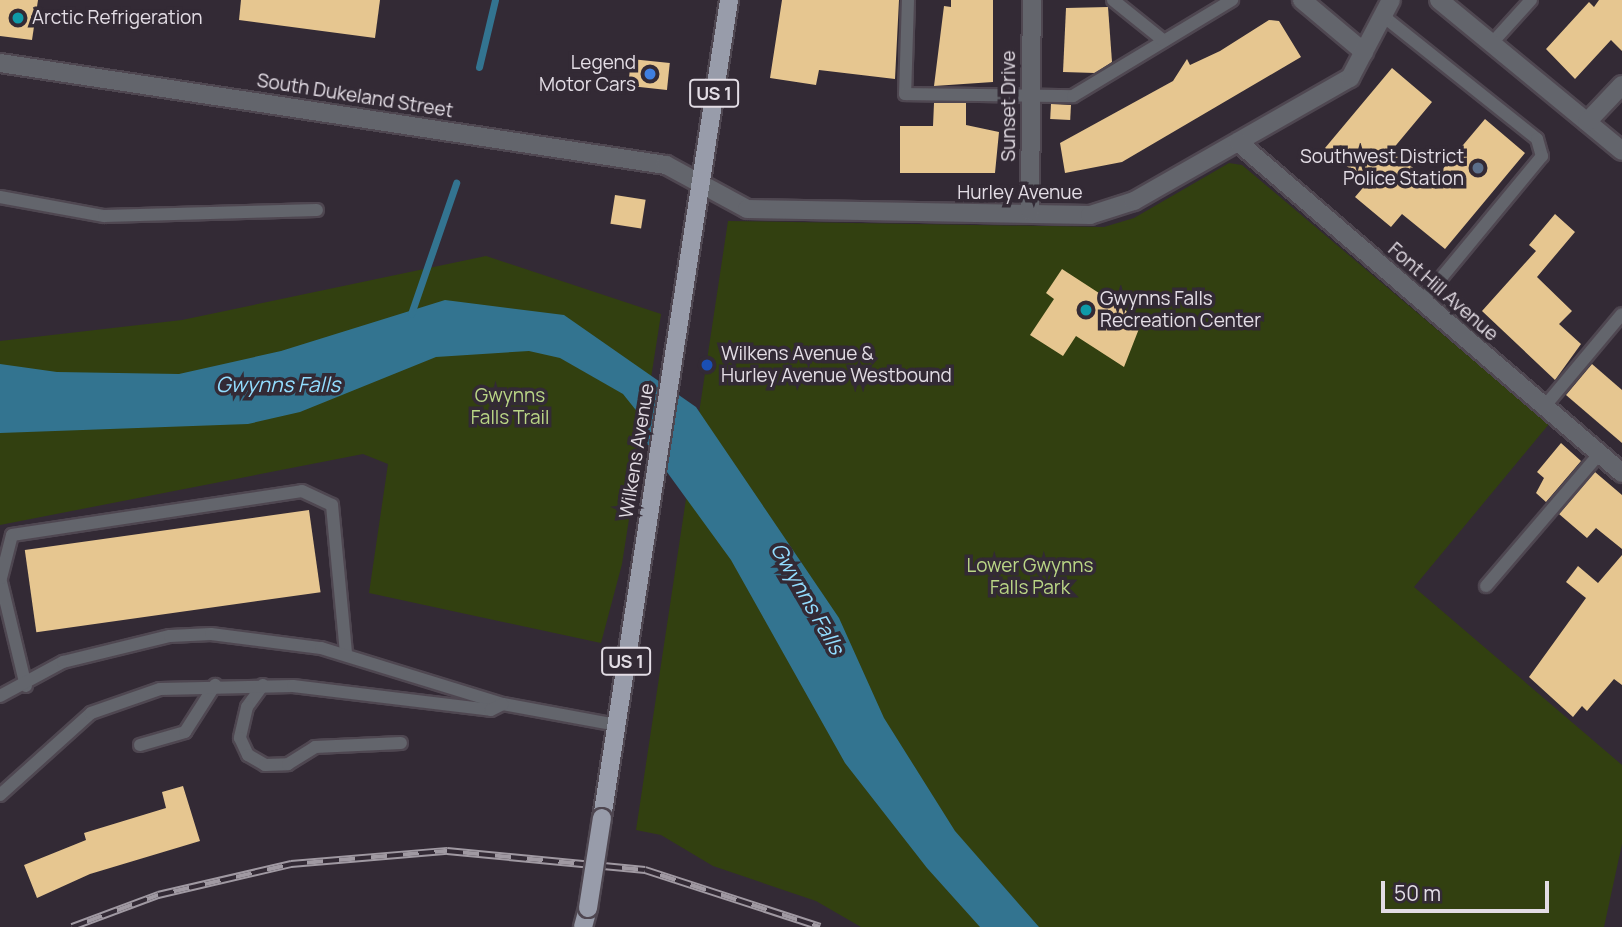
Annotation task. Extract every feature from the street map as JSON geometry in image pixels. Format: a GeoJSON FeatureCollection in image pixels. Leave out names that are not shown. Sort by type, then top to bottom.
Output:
{"type":"FeatureCollection","features":[{"type":"Feature","properties":{"kind":"main road","name":"Wilkens Avenue"},"geometry":{"type":"LineString","coordinates":[[585,927],[729,0]]}},
{"type":"Feature","properties":{"kind":"street","name":"Sunset Drive"},"geometry":{"type":"LineString","coordinates":[[1030,211],[1032,0]]}},
{"type":"Feature","properties":{"kind":"street"},"geometry":{"type":"LineString","coordinates":[[1302,0],[1364,52]]}},
{"type":"Feature","properties":{"kind":"street"},"geometry":{"type":"LineString","coordinates":[[1439,0],[1622,151]]}},
{"type":"Feature","properties":{"kind":"street","name":"Hurley Avenue"},"geometry":{"type":"LineString","coordinates":[[699,186],[747,209],[1114,209],[1350,78],[1387,8]]}},
{"type":"Feature","properties":{"kind":"street","name":"South Dukeland Street"},"geometry":{"type":"LineString","coordinates":[[0,63],[666,165],[699,186]]}},
{"type":"Feature","properties":{"kind":"street"},"geometry":{"type":"LineString","coordinates":[[1587,122],[1622,86]]}},
{"type":"Feature","properties":{"kind":"street","name":"Font Hill Avenue"},"geometry":{"type":"LineString","coordinates":[[1238,142],[1622,473]]}},
{"type":"Feature","properties":{"kind":"lane"},"geometry":{"type":"LineString","coordinates":[[908,0],[905,94],[1031,96],[1073,96],[1232,0]]}},
{"type":"Feature","properties":{"kind":"lane"},"geometry":{"type":"LineString","coordinates":[[1114,0],[1164,41]]}},
{"type":"Feature","properties":{"kind":"lane"},"geometry":{"type":"LineString","coordinates":[[1492,43],[1531,0]]}},
{"type":"Feature","properties":{"kind":"lane"},"geometry":{"type":"LineString","coordinates":[[1387,8],[1536,139],[1542,156],[1422,302]]}},
{"type":"Feature","properties":{"kind":"lane"},"geometry":{"type":"LineString","coordinates":[[0,197],[104,216],[317,210]]}},
{"type":"Feature","properties":{"kind":"lane"},"geometry":{"type":"LineString","coordinates":[[1544,407],[1622,314]]}},
{"type":"Feature","properties":{"kind":"lane"},"geometry":{"type":"LineString","coordinates":[[1486,586],[1599,454]]}},
{"type":"Feature","properties":{"kind":"lane"},"geometry":{"type":"LineString","coordinates":[[26,686],[1,578],[12,535],[302,491],[332,505],[346,654]]}},
{"type":"Feature","properties":{"kind":"lane"},"geometry":{"type":"LineString","coordinates":[[0,696],[26,686],[63,662],[170,636],[249,636],[346,654],[503,704],[616,725]]}},
{"type":"Feature","properties":{"kind":"lane"},"geometry":{"type":"LineString","coordinates":[[140,745],[185,732],[215,685]]}},
{"type":"Feature","properties":{"kind":"lane"},"geometry":{"type":"LineString","coordinates":[[0,795],[99,708],[160,689],[263,685],[491,710],[503,704]]}},
{"type":"Feature","properties":{"kind":"lane"},"geometry":{"type":"LineString","coordinates":[[263,685],[247,707],[240,738],[248,755],[265,765],[288,764],[315,747],[401,743]]}},
{"type":"Feature","properties":{"kind":"green space","name":"Lower Gwynns Falls Park"},"geometry":{"type":"Polygon","coordinates":[[[1229,163],[1242,165],[1549,424],[1414,587],[1622,765],[1622,844],[1604,927],[861,927],[816,901],[713,866],[661,835],[636,830],[728,221],[1104,227],[1134,218],[1229,163]]]}},
{"type":"Feature","properties":{"kind":"green space","name":"Gwynns Falls Trail"},"geometry":{"type":"Polygon","coordinates":[[[486,256],[661,314],[622,564],[601,643],[369,593],[388,464],[363,454],[0,525],[0,341],[182,320],[486,256]]]}},
{"type":"Feature","properties":{"kind":"water","name":"Gwynns Falls"},"geometry":{"type":"Polygon","coordinates":[[[445,300],[564,315],[696,407],[839,618],[884,718],[955,831],[1039,927],[980,927],[927,868],[845,763],[731,560],[648,446],[643,419],[623,394],[560,358],[529,351],[436,357],[300,412],[248,424],[0,433],[0,364],[57,372],[179,374],[281,351],[445,300]]]}},
{"type":"Feature","properties":{"kind":"building","name":"Arctic Refrigeration"},"geometry":{"type":"Polygon","coordinates":[[[0,0],[38,0],[32,40],[0,36],[0,0]]]}},
{"type":"Feature","properties":{"kind":"building"},"geometry":{"type":"Polygon","coordinates":[[[241,0],[380,0],[375,38],[239,20],[241,0]]]}},
{"type":"Feature","properties":{"kind":"building"},"geometry":{"type":"Polygon","coordinates":[[[782,0],[899,0],[895,79],[819,70],[816,85],[770,78],[782,0]]]}},
{"type":"Feature","properties":{"kind":"building"},"geometry":{"type":"Polygon","coordinates":[[[951,0],[993,0],[993,82],[934,86],[944,6],[951,7],[951,0]]]}},
{"type":"Feature","properties":{"kind":"building"},"geometry":{"type":"Polygon","coordinates":[[[1599,0],[1622,0],[1622,51],[1611,40],[1575,79],[1546,49],[1589,2],[1594,7],[1599,0]]]}},
{"type":"Feature","properties":{"kind":"building"},"geometry":{"type":"Polygon","coordinates":[[[1108,7],[1112,62],[1095,73],[1063,72],[1066,8],[1108,7]]]}},
{"type":"Feature","properties":{"kind":"building"},"geometry":{"type":"Polygon","coordinates":[[[1269,20],[1279,21],[1301,57],[1122,162],[1065,173],[1060,143],[1173,81],[1187,59],[1190,65],[1220,51],[1269,20]]]}},
{"type":"Feature","properties":{"kind":"building"},"geometry":{"type":"Polygon","coordinates":[[[631,59],[670,63],[667,90],[628,86],[631,59]]]}},
{"type":"Feature","properties":{"kind":"building","name":"Southwest District Police Station"},"geometry":{"type":"Polygon","coordinates":[[[1392,68],[1432,102],[1392,150],[1431,183],[1485,119],[1525,153],[1445,249],[1402,214],[1391,227],[1355,197],[1367,183],[1325,148],[1392,68]]]}},
{"type":"Feature","properties":{"kind":"building"},"geometry":{"type":"Polygon","coordinates":[[[934,103],[966,103],[966,125],[999,132],[995,173],[900,173],[900,126],[933,126],[934,103]]]}},
{"type":"Feature","properties":{"kind":"building"},"geometry":{"type":"Polygon","coordinates":[[[1051,104],[1071,105],[1070,120],[1050,119],[1051,104]]]}},
{"type":"Feature","properties":{"kind":"building"},"geometry":{"type":"Polygon","coordinates":[[[615,195],[646,200],[641,228],[610,224],[615,195]]]}},
{"type":"Feature","properties":{"kind":"building"},"geometry":{"type":"Polygon","coordinates":[[[1555,214],[1575,232],[1537,277],[1572,311],[1559,324],[1581,344],[1555,380],[1482,311],[1536,251],[1529,245],[1555,214]]]}},
{"type":"Feature","properties":{"kind":"building","name":"Gwynns Falls Recreation Center"},"geometry":{"type":"Polygon","coordinates":[[[1062,269],[1142,321],[1124,367],[1076,336],[1063,356],[1030,335],[1054,299],[1046,293],[1062,269]]]}},
{"type":"Feature","properties":{"kind":"building"},"geometry":{"type":"Polygon","coordinates":[[[1592,364],[1622,390],[1622,443],[1566,395],[1592,364]]]}},
{"type":"Feature","properties":{"kind":"building"},"geometry":{"type":"Polygon","coordinates":[[[1561,443],[1581,461],[1546,502],[1536,493],[1544,478],[1537,472],[1561,443]]]}},
{"type":"Feature","properties":{"kind":"building"},"geometry":{"type":"Polygon","coordinates":[[[1595,472],[1622,495],[1622,549],[1596,528],[1587,538],[1559,514],[1595,472]]]}},
{"type":"Feature","properties":{"kind":"building"},"geometry":{"type":"Polygon","coordinates":[[[309,510],[321,592],[36,632],[25,550],[309,510]]]}},
{"type":"Feature","properties":{"kind":"building"},"geometry":{"type":"Polygon","coordinates":[[[1622,555],[1622,685],[1614,679],[1587,711],[1582,706],[1573,717],[1529,677],[1586,598],[1566,582],[1578,566],[1598,583],[1622,555]]]}},
{"type":"Feature","properties":{"kind":"building"},"geometry":{"type":"Polygon","coordinates":[[[183,786],[200,841],[90,874],[37,898],[24,865],[86,840],[84,833],[166,808],[162,792],[183,786]]]}},
{"type":"Feature","properties":{"kind":"waterway"},"geometry":{"type":"LineString","coordinates":[[479,67],[495,0]]}},
{"type":"Feature","properties":{"kind":"waterway"},"geometry":{"type":"LineString","coordinates":[[411,314],[456,183]]}},
{"type":"Feature","properties":{"kind":"railway"},"geometry":{"type":"LineString","coordinates":[[72,927],[158,895],[291,864],[447,851],[645,870],[820,927]]}},
{"type":"Feature","properties":{"kind":"place","name":"Arctic Refrigeration"},"geometry":{"type":"Point","coordinates":[18,18]}},
{"type":"Feature","properties":{"kind":"place","name":"Legend Motor Cars"},"geometry":{"type":"Point","coordinates":[650,74]}},
{"type":"Feature","properties":{"kind":"place","name":"Southwest District Police Station"},"geometry":{"type":"Point","coordinates":[1478,168]}},
{"type":"Feature","properties":{"kind":"place","name":"Gwynns Falls Recreation Center"},"geometry":{"type":"Point","coordinates":[1086,310]}},
{"type":"Feature","properties":{"kind":"place","name":"Wilkens Avenue & Hurley Avenue Westbound"},"geometry":{"type":"Point","coordinates":[707,365]}}]}
